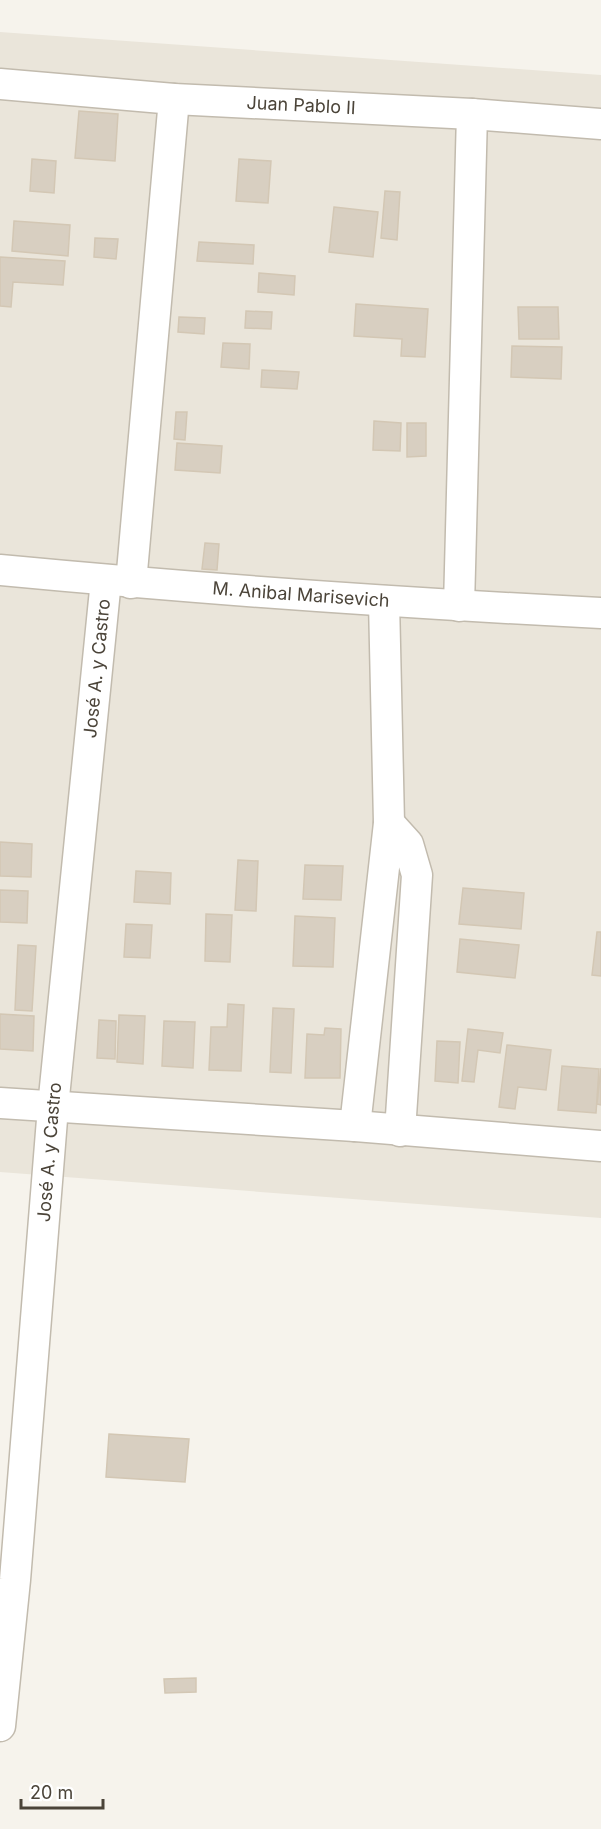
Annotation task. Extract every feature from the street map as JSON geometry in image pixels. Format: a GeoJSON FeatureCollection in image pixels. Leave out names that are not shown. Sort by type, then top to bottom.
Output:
{"type":"FeatureCollection","features":[{"type":"Feature","properties":{"kind":"street","name":"Juan Pablo II"},"geometry":{"type":"LineString","coordinates":[[0,84],[174,99],[472,114],[601,124]]}},
{"type":"Feature","properties":{"kind":"street","name":"José A. y Castro"},"geometry":{"type":"LineString","coordinates":[[0,1726],[7,1579],[52,1107],[119,581],[174,99]]}},
{"type":"Feature","properties":{"kind":"street"},"geometry":{"type":"LineString","coordinates":[[459,606],[472,114]]}},
{"type":"Feature","properties":{"kind":"street","name":"M. Anibal Marisevich"},"geometry":{"type":"LineString","coordinates":[[0,570],[384,601],[601,613]]}},
{"type":"Feature","properties":{"kind":"street"},"geometry":{"type":"LineString","coordinates":[[355,1126],[389,823],[384,601]]}},
{"type":"Feature","properties":{"kind":"street"},"geometry":{"type":"LineString","coordinates":[[389,823],[408,844],[417,875],[400,1131]]}},
{"type":"Feature","properties":{"kind":"street"},"geometry":{"type":"LineString","coordinates":[[0,1103],[355,1126],[601,1146]]}},
{"type":"Feature","properties":{"kind":"shaded area"},"geometry":{"type":"Polygon","coordinates":[[[0,32],[601,75],[601,1218],[0,1172],[0,32]]]}},
{"type":"Feature","properties":{"kind":"building"},"geometry":{"type":"Polygon","coordinates":[[[79,111],[118,114],[115,161],[75,158],[79,111]]]}},
{"type":"Feature","properties":{"kind":"building"},"geometry":{"type":"Polygon","coordinates":[[[32,159],[56,161],[54,193],[30,191],[32,159]]]}},
{"type":"Feature","properties":{"kind":"building"},"geometry":{"type":"Polygon","coordinates":[[[239,159],[271,161],[268,203],[236,201],[239,159]]]}},
{"type":"Feature","properties":{"kind":"building"},"geometry":{"type":"Polygon","coordinates":[[[385,191],[400,192],[397,240],[381,238],[385,191]]]}},
{"type":"Feature","properties":{"kind":"building"},"geometry":{"type":"Polygon","coordinates":[[[334,207],[378,212],[373,257],[329,252],[334,207]]]}},
{"type":"Feature","properties":{"kind":"building"},"geometry":{"type":"Polygon","coordinates":[[[14,221],[70,225],[68,256],[12,251],[14,221]]]}},
{"type":"Feature","properties":{"kind":"building"},"geometry":{"type":"Polygon","coordinates":[[[95,238],[118,239],[116,259],[94,257],[95,238]]]}},
{"type":"Feature","properties":{"kind":"building"},"geometry":{"type":"Polygon","coordinates":[[[199,242],[254,245],[253,264],[197,261],[199,242]]]}},
{"type":"Feature","properties":{"kind":"building"},"geometry":{"type":"Polygon","coordinates":[[[0,257],[65,261],[63,285],[13,282],[11,307],[0,306],[0,257]]]}},
{"type":"Feature","properties":{"kind":"building"},"geometry":{"type":"Polygon","coordinates":[[[259,273],[295,276],[294,295],[258,292],[259,273]]]}},
{"type":"Feature","properties":{"kind":"building"},"geometry":{"type":"Polygon","coordinates":[[[356,304],[428,309],[425,357],[401,356],[402,339],[354,336],[356,304]]]}},
{"type":"Feature","properties":{"kind":"building"},"geometry":{"type":"Polygon","coordinates":[[[518,307],[558,307],[559,339],[519,339],[518,307]]]}},
{"type":"Feature","properties":{"kind":"building"},"geometry":{"type":"Polygon","coordinates":[[[246,311],[272,312],[271,329],[245,328],[246,311]]]}},
{"type":"Feature","properties":{"kind":"building"},"geometry":{"type":"Polygon","coordinates":[[[179,317],[205,318],[204,334],[178,332],[179,317]]]}},
{"type":"Feature","properties":{"kind":"building"},"geometry":{"type":"Polygon","coordinates":[[[223,343],[250,344],[249,369],[221,367],[223,343]]]}},
{"type":"Feature","properties":{"kind":"building"},"geometry":{"type":"Polygon","coordinates":[[[512,346],[562,347],[561,379],[511,377],[512,346]]]}},
{"type":"Feature","properties":{"kind":"building"},"geometry":{"type":"Polygon","coordinates":[[[262,370],[299,372],[297,389],[261,387],[262,370]]]}},
{"type":"Feature","properties":{"kind":"building"},"geometry":{"type":"Polygon","coordinates":[[[176,412],[187,412],[185,440],[174,439],[176,412]]]}},
{"type":"Feature","properties":{"kind":"building"},"geometry":{"type":"Polygon","coordinates":[[[374,421],[401,423],[400,451],[373,450],[374,421]]]}},
{"type":"Feature","properties":{"kind":"building"},"geometry":{"type":"Polygon","coordinates":[[[407,423],[426,423],[426,456],[407,457],[407,423]]]}},
{"type":"Feature","properties":{"kind":"building"},"geometry":{"type":"Polygon","coordinates":[[[177,443],[222,446],[220,473],[175,470],[177,443]]]}},
{"type":"Feature","properties":{"kind":"building"},"geometry":{"type":"Polygon","coordinates":[[[205,543],[219,544],[217,570],[202,569],[205,543]]]}},
{"type":"Feature","properties":{"kind":"building"},"geometry":{"type":"Polygon","coordinates":[[[0,842],[32,844],[31,877],[0,876],[0,842]]]}},
{"type":"Feature","properties":{"kind":"building"},"geometry":{"type":"Polygon","coordinates":[[[238,860],[258,861],[256,911],[235,910],[238,860]]]}},
{"type":"Feature","properties":{"kind":"building"},"geometry":{"type":"Polygon","coordinates":[[[305,865],[343,866],[341,900],[303,899],[305,865]]]}},
{"type":"Feature","properties":{"kind":"building"},"geometry":{"type":"Polygon","coordinates":[[[136,871],[171,873],[170,904],[134,902],[136,871]]]}},
{"type":"Feature","properties":{"kind":"building"},"geometry":{"type":"Polygon","coordinates":[[[463,888],[524,893],[521,929],[459,924],[463,888]]]}},
{"type":"Feature","properties":{"kind":"building"},"geometry":{"type":"Polygon","coordinates":[[[0,890],[28,891],[27,923],[0,922],[0,890]]]}},
{"type":"Feature","properties":{"kind":"building"},"geometry":{"type":"Polygon","coordinates":[[[206,914],[232,915],[230,962],[205,961],[206,914]]]}},
{"type":"Feature","properties":{"kind":"building"},"geometry":{"type":"Polygon","coordinates":[[[295,916],[335,918],[333,967],[293,966],[295,916]]]}},
{"type":"Feature","properties":{"kind":"building"},"geometry":{"type":"Polygon","coordinates":[[[126,924],[152,925],[150,958],[124,957],[126,924]]]}},
{"type":"Feature","properties":{"kind":"building"},"geometry":{"type":"Polygon","coordinates":[[[597,932],[601,932],[601,976],[592,975],[597,932]]]}},
{"type":"Feature","properties":{"kind":"building"},"geometry":{"type":"Polygon","coordinates":[[[460,939],[519,945],[515,978],[457,972],[460,939]]]}},
{"type":"Feature","properties":{"kind":"building"},"geometry":{"type":"Polygon","coordinates":[[[18,945],[36,946],[32,1011],[15,1010],[18,945]]]}},
{"type":"Feature","properties":{"kind":"building"},"geometry":{"type":"Polygon","coordinates":[[[228,1004],[244,1005],[241,1071],[209,1070],[211,1027],[227,1027],[228,1004]]]}},
{"type":"Feature","properties":{"kind":"building"},"geometry":{"type":"Polygon","coordinates":[[[273,1008],[294,1009],[291,1073],[270,1072],[273,1008]]]}},
{"type":"Feature","properties":{"kind":"building"},"geometry":{"type":"Polygon","coordinates":[[[0,1014],[34,1016],[33,1051],[0,1049],[0,1014]]]}},
{"type":"Feature","properties":{"kind":"building"},"geometry":{"type":"Polygon","coordinates":[[[119,1015],[145,1016],[143,1064],[117,1062],[119,1015]]]}},
{"type":"Feature","properties":{"kind":"building"},"geometry":{"type":"Polygon","coordinates":[[[99,1020],[116,1021],[115,1059],[97,1058],[99,1020]]]}},
{"type":"Feature","properties":{"kind":"building"},"geometry":{"type":"Polygon","coordinates":[[[164,1021],[195,1022],[193,1068],[162,1066],[164,1021]]]}},
{"type":"Feature","properties":{"kind":"building"},"geometry":{"type":"Polygon","coordinates":[[[325,1028],[341,1029],[340,1078],[305,1078],[307,1034],[324,1035],[325,1028]]]}},
{"type":"Feature","properties":{"kind":"building"},"geometry":{"type":"Polygon","coordinates":[[[468,1029],[503,1033],[500,1053],[478,1050],[474,1082],[462,1081],[468,1029]]]}},
{"type":"Feature","properties":{"kind":"building"},"geometry":{"type":"Polygon","coordinates":[[[437,1041],[460,1042],[458,1083],[435,1081],[437,1041]]]}},
{"type":"Feature","properties":{"kind":"building"},"geometry":{"type":"Polygon","coordinates":[[[507,1045],[551,1050],[546,1090],[518,1087],[515,1109],[499,1107],[507,1045]]]}},
{"type":"Feature","properties":{"kind":"building"},"geometry":{"type":"Polygon","coordinates":[[[562,1066],[599,1069],[596,1113],[558,1110],[562,1066]]]}},
{"type":"Feature","properties":{"kind":"building"},"geometry":{"type":"Polygon","coordinates":[[[601,1068],[601,1105],[597,1104],[601,1068]]]}},
{"type":"Feature","properties":{"kind":"building"},"geometry":{"type":"Polygon","coordinates":[[[109,1434],[189,1439],[185,1482],[106,1477],[109,1434]]]}},
{"type":"Feature","properties":{"kind":"building"},"geometry":{"type":"Polygon","coordinates":[[[196,1678],[196,1692],[165,1693],[164,1679],[196,1678]]]}}]}
